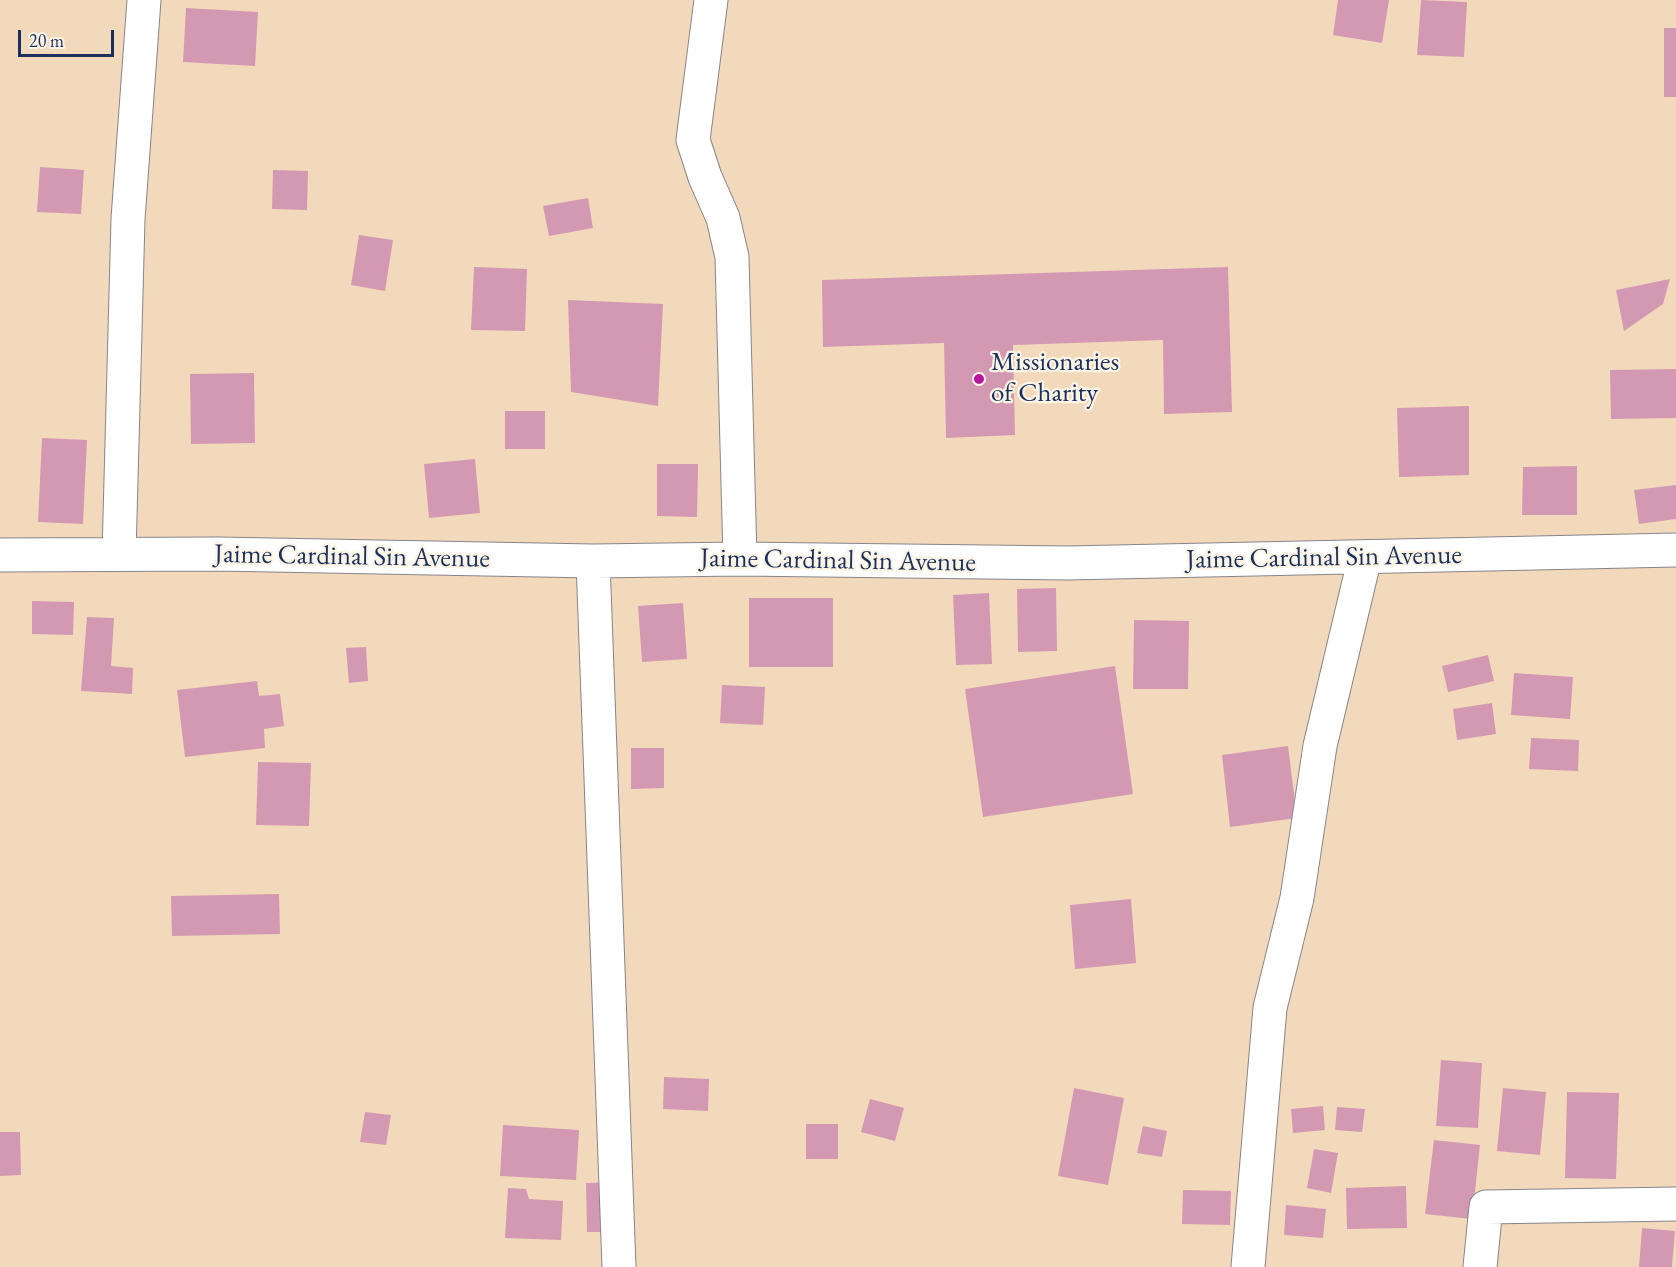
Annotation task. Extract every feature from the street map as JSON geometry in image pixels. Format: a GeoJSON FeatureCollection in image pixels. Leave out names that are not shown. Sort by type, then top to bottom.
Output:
{"type":"FeatureCollection","features":[{"type":"Feature","properties":{"kind":"street"},"geometry":{"type":"LineString","coordinates":[[118,554],[128,219],[144,0]]}},
{"type":"Feature","properties":{"kind":"street"},"geometry":{"type":"LineString","coordinates":[[711,0],[693,140],[705,177],[723,218],[732,256],[740,559]]}},
{"type":"Feature","properties":{"kind":"street","name":"Jaime Cardinal Sin Avenue"},"geometry":{"type":"LineString","coordinates":[[0,555],[118,554],[593,561],[740,559],[1068,563],[1676,550]]}},
{"type":"Feature","properties":{"kind":"street"},"geometry":{"type":"LineString","coordinates":[[1248,1267],[1270,1008],[1297,898],[1320,746],[1365,557]]}},
{"type":"Feature","properties":{"kind":"street"},"geometry":{"type":"LineString","coordinates":[[593,561],[619,1267]]}},
{"type":"Feature","properties":{"kind":"street"},"geometry":{"type":"LineString","coordinates":[[1480,1267],[1486,1207],[1676,1204]]}},
{"type":"Feature","properties":{"kind":"building"},"geometry":{"type":"Polygon","coordinates":[[[1338,0],[1389,0],[1382,43],[1333,35],[1338,0]]]}},
{"type":"Feature","properties":{"kind":"building"},"geometry":{"type":"Polygon","coordinates":[[[1421,0],[1467,2],[1464,57],[1417,55],[1421,0]]]}},
{"type":"Feature","properties":{"kind":"building"},"geometry":{"type":"Polygon","coordinates":[[[186,8],[258,12],[255,66],[183,62],[186,8]]]}},
{"type":"Feature","properties":{"kind":"building"},"geometry":{"type":"Polygon","coordinates":[[[1664,28],[1676,28],[1676,97],[1664,97],[1664,28]]]}},
{"type":"Feature","properties":{"kind":"building"},"geometry":{"type":"Polygon","coordinates":[[[40,167],[84,170],[81,214],[37,212],[40,167]]]}},
{"type":"Feature","properties":{"kind":"building"},"geometry":{"type":"Polygon","coordinates":[[[273,170],[308,171],[307,210],[272,209],[273,170]]]}},
{"type":"Feature","properties":{"kind":"building"},"geometry":{"type":"Polygon","coordinates":[[[588,198],[593,228],[549,236],[543,206],[588,198]]]}},
{"type":"Feature","properties":{"kind":"building"},"geometry":{"type":"Polygon","coordinates":[[[359,235],[393,240],[385,291],[351,285],[359,235]]]}},
{"type":"Feature","properties":{"kind":"building"},"geometry":{"type":"Polygon","coordinates":[[[474,267],[527,269],[525,331],[471,330],[474,267]]]}},
{"type":"Feature","properties":{"kind":"building","name":"Missionaries of Charity"},"geometry":{"type":"Polygon","coordinates":[[[1228,267],[1232,412],[1164,414],[1163,340],[1013,345],[1015,435],[946,438],[944,343],[823,347],[822,280],[1228,267]]]}},
{"type":"Feature","properties":{"kind":"building"},"geometry":{"type":"Polygon","coordinates":[[[1670,279],[1663,304],[1624,331],[1616,290],[1670,279]]]}},
{"type":"Feature","properties":{"kind":"building"},"geometry":{"type":"Polygon","coordinates":[[[568,300],[663,304],[658,406],[571,392],[568,300]]]}},
{"type":"Feature","properties":{"kind":"building"},"geometry":{"type":"Polygon","coordinates":[[[1676,369],[1676,418],[1611,419],[1610,370],[1676,369]]]}},
{"type":"Feature","properties":{"kind":"building"},"geometry":{"type":"Polygon","coordinates":[[[254,373],[255,443],[191,444],[190,374],[254,373]]]}},
{"type":"Feature","properties":{"kind":"building"},"geometry":{"type":"Polygon","coordinates":[[[1469,406],[1469,475],[1399,477],[1397,408],[1469,406]]]}},
{"type":"Feature","properties":{"kind":"building"},"geometry":{"type":"Polygon","coordinates":[[[505,411],[545,411],[545,449],[505,449],[505,411]]]}},
{"type":"Feature","properties":{"kind":"building"},"geometry":{"type":"Polygon","coordinates":[[[42,438],[87,440],[83,524],[38,522],[42,438]]]}},
{"type":"Feature","properties":{"kind":"building"},"geometry":{"type":"Polygon","coordinates":[[[475,459],[480,513],[429,518],[424,464],[475,459]]]}},
{"type":"Feature","properties":{"kind":"building"},"geometry":{"type":"Polygon","coordinates":[[[657,464],[698,464],[697,517],[657,516],[657,464]]]}},
{"type":"Feature","properties":{"kind":"building"},"geometry":{"type":"Polygon","coordinates":[[[1577,466],[1577,515],[1522,515],[1523,467],[1577,466]]]}},
{"type":"Feature","properties":{"kind":"building"},"geometry":{"type":"Polygon","coordinates":[[[1676,485],[1676,519],[1639,524],[1634,490],[1676,485]]]}},
{"type":"Feature","properties":{"kind":"building"},"geometry":{"type":"Polygon","coordinates":[[[1056,588],[1057,651],[1018,652],[1017,589],[1056,588]]]}},
{"type":"Feature","properties":{"kind":"building"},"geometry":{"type":"Polygon","coordinates":[[[989,593],[992,664],[956,665],[953,595],[989,593]]]}},
{"type":"Feature","properties":{"kind":"building"},"geometry":{"type":"Polygon","coordinates":[[[749,598],[833,598],[833,667],[749,667],[749,598]]]}},
{"type":"Feature","properties":{"kind":"building"},"geometry":{"type":"Polygon","coordinates":[[[32,601],[74,602],[73,635],[32,634],[32,601]]]}},
{"type":"Feature","properties":{"kind":"building"},"geometry":{"type":"Polygon","coordinates":[[[683,603],[687,659],[642,662],[638,606],[683,603]]]}},
{"type":"Feature","properties":{"kind":"building"},"geometry":{"type":"Polygon","coordinates":[[[87,617],[114,618],[111,666],[133,668],[132,694],[81,691],[87,617]]]}},
{"type":"Feature","properties":{"kind":"building"},"geometry":{"type":"Polygon","coordinates":[[[1134,620],[1189,621],[1188,689],[1133,689],[1134,620]]]}},
{"type":"Feature","properties":{"kind":"building"},"geometry":{"type":"Polygon","coordinates":[[[366,647],[368,681],[349,683],[346,648],[366,647]]]}},
{"type":"Feature","properties":{"kind":"building"},"geometry":{"type":"Polygon","coordinates":[[[1488,655],[1494,681],[1448,692],[1442,666],[1488,655]]]}},
{"type":"Feature","properties":{"kind":"building"},"geometry":{"type":"Polygon","coordinates":[[[1115,666],[1133,794],[983,817],[965,689],[1115,666]]]}},
{"type":"Feature","properties":{"kind":"building"},"geometry":{"type":"Polygon","coordinates":[[[1514,673],[1573,677],[1570,719],[1511,715],[1514,673]]]}},
{"type":"Feature","properties":{"kind":"building"},"geometry":{"type":"Polygon","coordinates":[[[257,681],[259,696],[280,694],[284,726],[264,729],[265,748],[185,757],[177,690],[257,681]]]}},
{"type":"Feature","properties":{"kind":"building"},"geometry":{"type":"Polygon","coordinates":[[[722,685],[765,687],[763,725],[720,723],[722,685]]]}},
{"type":"Feature","properties":{"kind":"building"},"geometry":{"type":"Polygon","coordinates":[[[1492,703],[1496,734],[1457,740],[1453,709],[1492,703]]]}},
{"type":"Feature","properties":{"kind":"building"},"geometry":{"type":"Polygon","coordinates":[[[1531,738],[1579,740],[1578,771],[1529,769],[1531,738]]]}},
{"type":"Feature","properties":{"kind":"building"},"geometry":{"type":"Polygon","coordinates":[[[1288,746],[1297,818],[1230,827],[1222,755],[1288,746]]]}},
{"type":"Feature","properties":{"kind":"building"},"geometry":{"type":"Polygon","coordinates":[[[631,748],[664,748],[664,788],[631,789],[631,748]]]}},
{"type":"Feature","properties":{"kind":"building"},"geometry":{"type":"Polygon","coordinates":[[[258,762],[311,763],[309,826],[256,825],[258,762]]]}},
{"type":"Feature","properties":{"kind":"building"},"geometry":{"type":"Polygon","coordinates":[[[279,894],[280,934],[172,936],[171,896],[279,894]]]}},
{"type":"Feature","properties":{"kind":"building"},"geometry":{"type":"Polygon","coordinates":[[[1131,899],[1136,963],[1075,969],[1070,905],[1131,899]]]}},
{"type":"Feature","properties":{"kind":"building"},"geometry":{"type":"Polygon","coordinates":[[[1441,1060],[1482,1063],[1478,1128],[1436,1126],[1441,1060]]]}},
{"type":"Feature","properties":{"kind":"building"},"geometry":{"type":"Polygon","coordinates":[[[664,1077],[709,1079],[708,1111],[663,1109],[664,1077]]]}},
{"type":"Feature","properties":{"kind":"building"},"geometry":{"type":"Polygon","coordinates":[[[1074,1088],[1124,1098],[1108,1185],[1058,1176],[1074,1088]]]}},
{"type":"Feature","properties":{"kind":"building"},"geometry":{"type":"Polygon","coordinates":[[[1503,1088],[1546,1092],[1540,1155],[1497,1151],[1503,1088]]]}},
{"type":"Feature","properties":{"kind":"building"},"geometry":{"type":"Polygon","coordinates":[[[1567,1092],[1619,1093],[1616,1179],[1565,1178],[1567,1092]]]}},
{"type":"Feature","properties":{"kind":"building"},"geometry":{"type":"Polygon","coordinates":[[[870,1099],[904,1108],[895,1141],[861,1132],[870,1099]]]}},
{"type":"Feature","properties":{"kind":"building"},"geometry":{"type":"Polygon","coordinates":[[[1323,1106],[1325,1130],[1293,1133],[1291,1109],[1323,1106]]]}},
{"type":"Feature","properties":{"kind":"building"},"geometry":{"type":"Polygon","coordinates":[[[1337,1107],[1365,1109],[1362,1132],[1335,1130],[1337,1107]]]}},
{"type":"Feature","properties":{"kind":"building"},"geometry":{"type":"Polygon","coordinates":[[[365,1112],[391,1115],[386,1145],[360,1142],[365,1112]]]}},
{"type":"Feature","properties":{"kind":"building"},"geometry":{"type":"Polygon","coordinates":[[[806,1124],[838,1124],[838,1159],[806,1159],[806,1124]]]}},
{"type":"Feature","properties":{"kind":"building"},"geometry":{"type":"Polygon","coordinates":[[[503,1125],[579,1130],[576,1180],[500,1176],[503,1125]]]}},
{"type":"Feature","properties":{"kind":"building"},"geometry":{"type":"Polygon","coordinates":[[[1143,1126],[1167,1131],[1162,1157],[1137,1153],[1143,1126]]]}},
{"type":"Feature","properties":{"kind":"building"},"geometry":{"type":"Polygon","coordinates":[[[0,1132],[20,1132],[21,1175],[0,1176],[0,1132]]]}},
{"type":"Feature","properties":{"kind":"building"},"geometry":{"type":"Polygon","coordinates":[[[1434,1140],[1480,1145],[1472,1219],[1425,1214],[1434,1140]]]}},
{"type":"Feature","properties":{"kind":"building"},"geometry":{"type":"Polygon","coordinates":[[[1314,1149],[1338,1153],[1331,1193],[1307,1188],[1314,1149]]]}},
{"type":"Feature","properties":{"kind":"building"},"geometry":{"type":"Polygon","coordinates":[[[613,1182],[614,1232],[587,1232],[586,1183],[613,1182]]]}},
{"type":"Feature","properties":{"kind":"building"},"geometry":{"type":"Polygon","coordinates":[[[1406,1186],[1407,1228],[1347,1229],[1346,1188],[1406,1186]]]}},
{"type":"Feature","properties":{"kind":"building"},"geometry":{"type":"Polygon","coordinates":[[[508,1188],[526,1189],[529,1199],[563,1201],[561,1240],[505,1238],[508,1188]]]}},
{"type":"Feature","properties":{"kind":"building"},"geometry":{"type":"Polygon","coordinates":[[[1183,1190],[1231,1191],[1230,1225],[1182,1224],[1183,1190]]]}},
{"type":"Feature","properties":{"kind":"building"},"geometry":{"type":"Polygon","coordinates":[[[1286,1205],[1326,1209],[1323,1238],[1284,1235],[1286,1205]]]}},
{"type":"Feature","properties":{"kind":"building"},"geometry":{"type":"Polygon","coordinates":[[[1642,1228],[1675,1231],[1672,1267],[1639,1267],[1642,1228]]]}},
{"type":"Feature","properties":{"kind":"place","name":"Missionaries of Charity"},"geometry":{"type":"Point","coordinates":[979,379]}}]}
